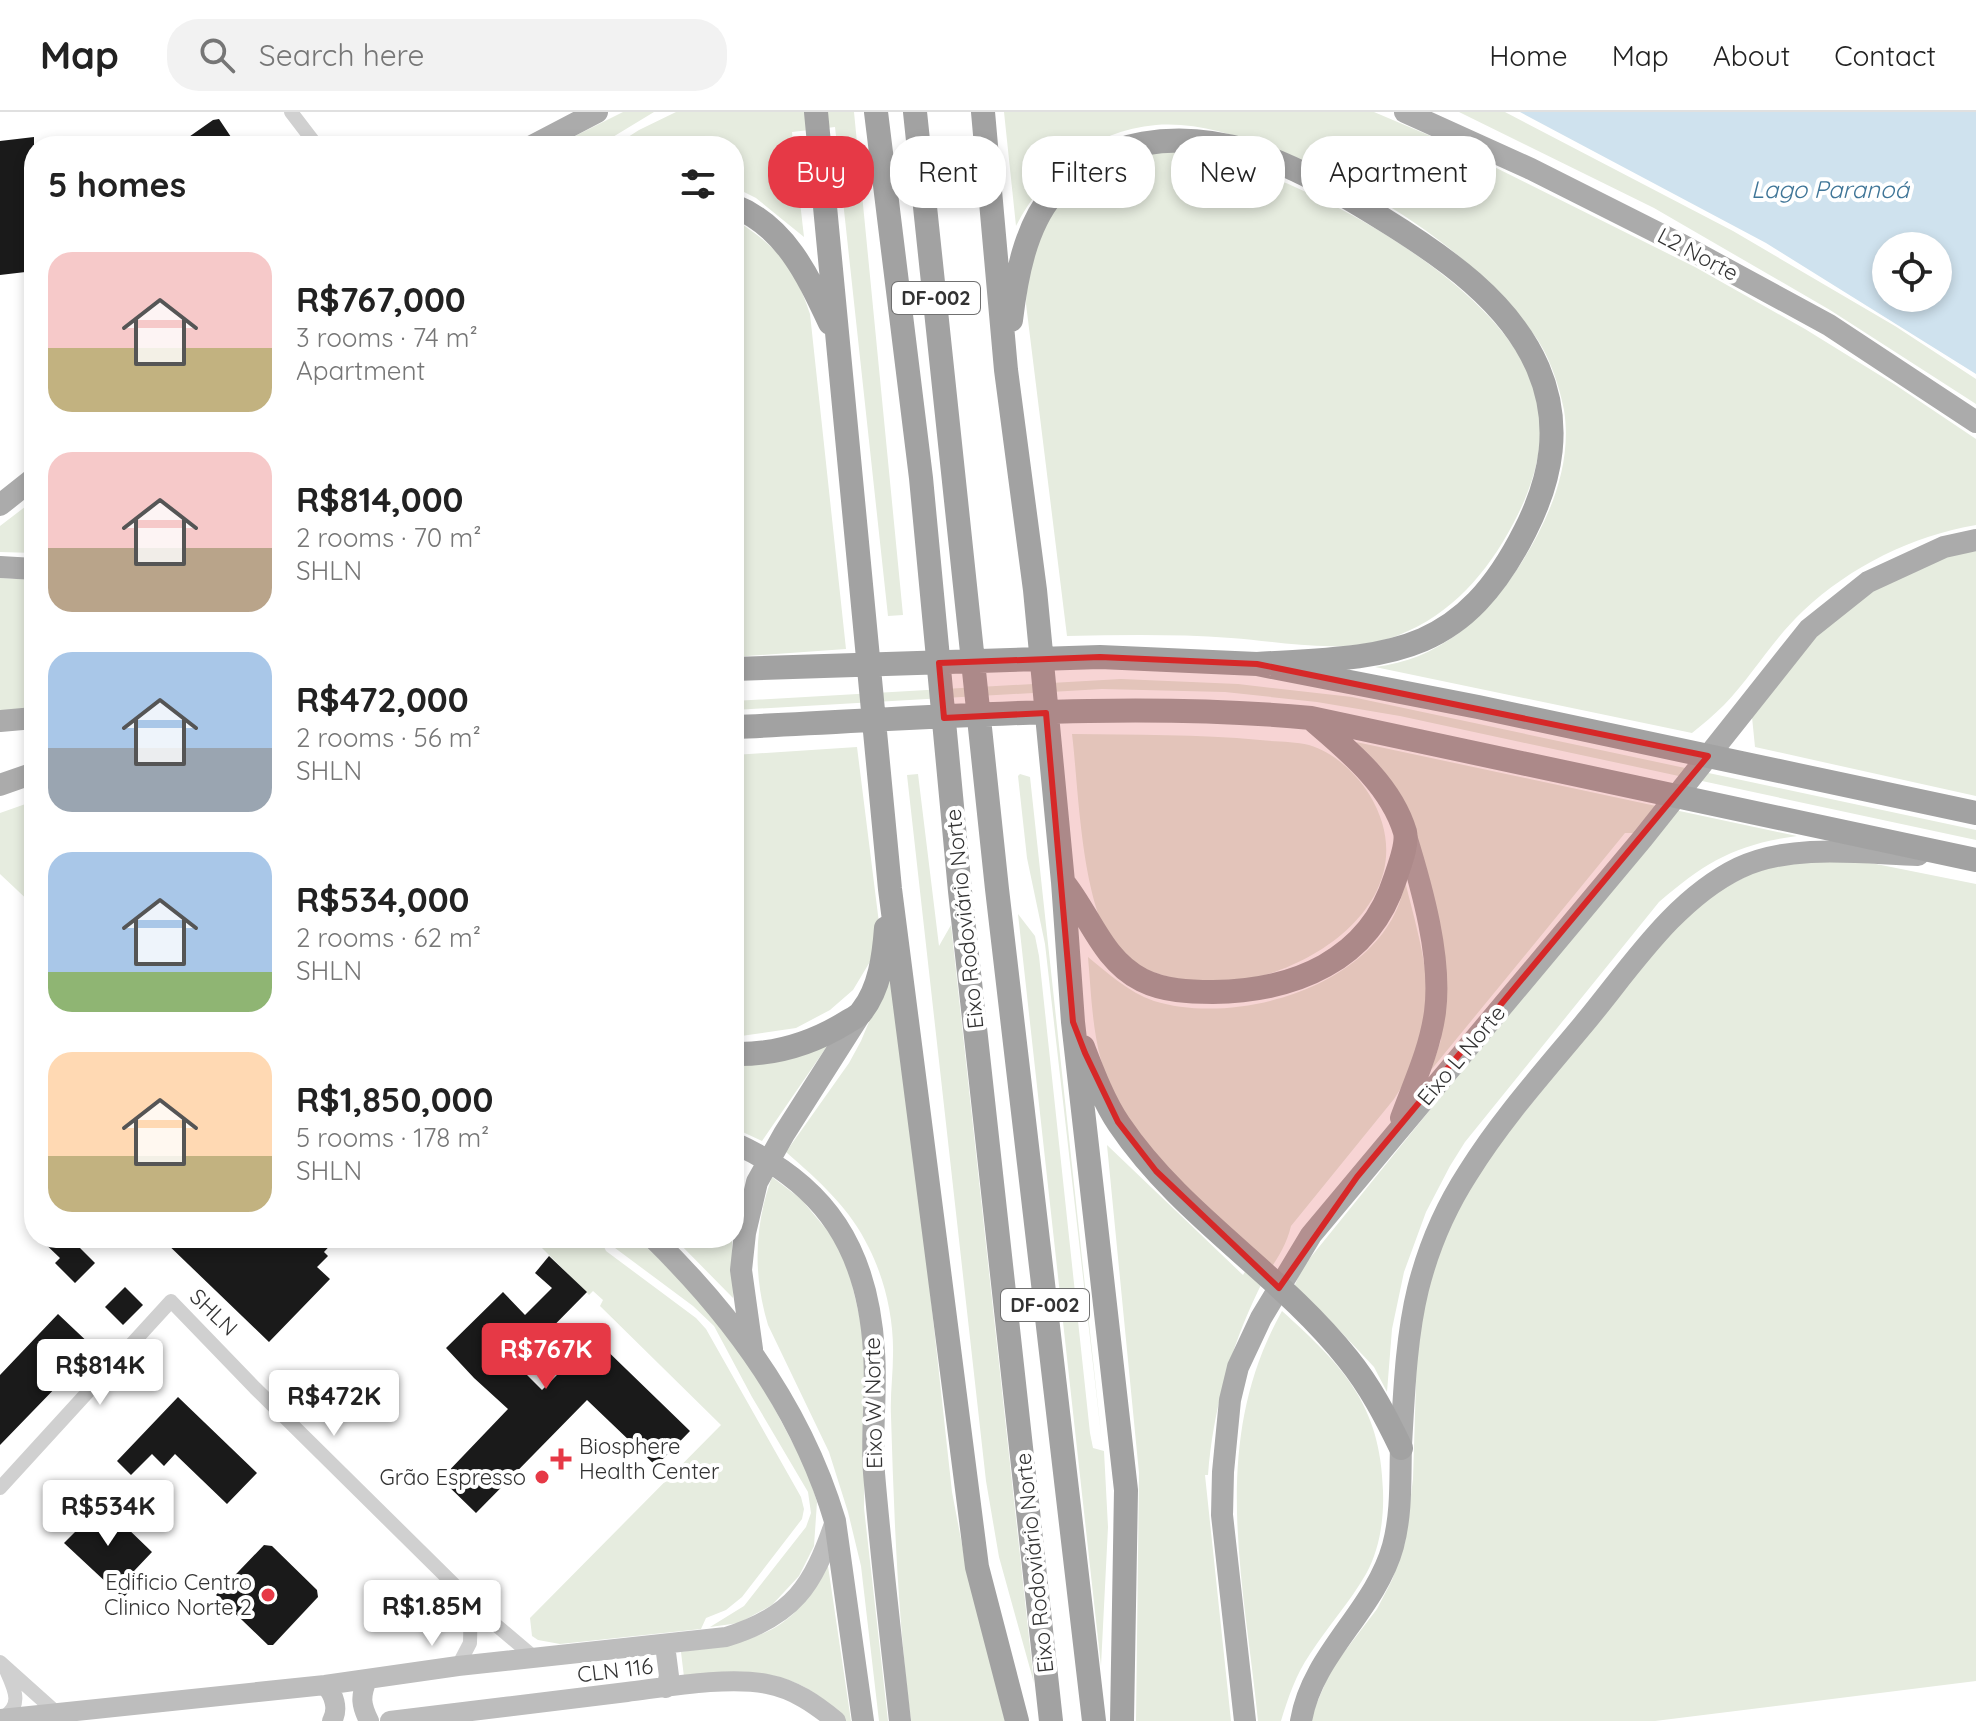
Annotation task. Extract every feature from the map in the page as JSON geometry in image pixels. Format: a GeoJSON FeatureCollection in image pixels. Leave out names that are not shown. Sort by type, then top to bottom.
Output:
{"type":"FeatureCollection","features":[{"type":"Feature","properties":{"kind":"highway"},"geometry":{"type":"LineString","coordinates":[[983,113],[1006,370],[1035,590],[1073,1022],[1126,1490],[1122,1721]]}},
{"type":"Feature","properties":{"kind":"highway","name":"Eixo Rodoviário Norte"},"geometry":{"type":"LineString","coordinates":[[876,115],[921,478],[960,891],[1051,1721]]}},
{"type":"Feature","properties":{"kind":"highway","name":"Eixo Rodoviário Norte"},"geometry":{"type":"LineString","coordinates":[[916,115],[997,889],[1094,1721]]}},
{"type":"Feature","properties":{"kind":"highway"},"geometry":{"type":"LineString","coordinates":[[817,119],[890,889],[977,1567],[1017,1721]]}},
{"type":"Feature","properties":{"kind":"highway"},"geometry":{"type":"LineString","coordinates":[[744,669],[1100,657],[1257,664],[1356,658],[1405,647],[1433,635],[1475,606],[1503,572],[1543,494],[1554,435],[1553,417],[1539,369],[1524,340],[1459,272],[1425,245],[1311,178],[1250,152],[1198,140],[1118,148],[1074,174],[1052,196],[1032,232],[1020,267],[1006,370]]}},
{"type":"Feature","properties":{"kind":"highway"},"geometry":{"type":"LineString","coordinates":[[744,212],[763,222],[794,255],[810,281],[837,340]]}},
{"type":"Feature","properties":{"kind":"highway"},"geometry":{"type":"LineString","coordinates":[[1257,664],[1478,707],[1976,813]]}},
{"type":"Feature","properties":{"kind":"highway"},"geometry":{"type":"LineString","coordinates":[[744,727],[1126,710],[1255,713],[1311,718],[1966,858]]}},
{"type":"Feature","properties":{"kind":"highway"},"geometry":{"type":"LineString","coordinates":[[1063,882],[1084,909],[1089,924],[1108,952],[1142,980],[1180,990],[1249,990],[1303,977],[1325,967],[1353,947],[1380,914],[1390,894],[1406,836],[1398,814],[1368,770],[1311,718]]}},
{"type":"Feature","properties":{"kind":"highway"},"geometry":{"type":"LineString","coordinates":[[744,1053],[778,1050],[803,1043],[830,1032],[861,1013],[877,984],[890,889]]}},
{"type":"Feature","properties":{"kind":"highway"},"geometry":{"type":"LineString","coordinates":[[1073,1022],[1118,1122],[1174,1190],[1323,1330],[1381,1406],[1401,1448]]}},
{"type":"Feature","properties":{"kind":"main road"},"geometry":{"type":"LineString","coordinates":[[551,136],[597,112]]}},
{"type":"Feature","properties":{"kind":"main road","name":"L2 Norte"},"geometry":{"type":"LineString","coordinates":[[1405,112],[1531,169],[1680,244],[1829,325],[1976,422]]}},
{"type":"Feature","properties":{"kind":"main road"},"geometry":{"type":"LineString","coordinates":[[0,505],[24,486]]}},
{"type":"Feature","properties":{"kind":"main road","name":"Eixo L Norte"},"geometry":{"type":"LineString","coordinates":[[1245,1721],[1222,1515],[1226,1434],[1238,1367],[1261,1318],[1311,1235],[1643,838],[1809,629],[1868,582],[1944,547],[1976,540]]}},
{"type":"Feature","properties":{"kind":"main road"},"geometry":{"type":"LineString","coordinates":[[0,567],[24,568]]}},
{"type":"Feature","properties":{"kind":"main road"},"geometry":{"type":"LineString","coordinates":[[0,721],[24,719]]}},
{"type":"Feature","properties":{"kind":"main road"},"geometry":{"type":"LineString","coordinates":[[0,785],[24,777]]}},
{"type":"Feature","properties":{"kind":"main road"},"geometry":{"type":"LineString","coordinates":[[1396,1133],[1428,1048],[1436,1009],[1434,958],[1419,879],[1406,836]]}},
{"type":"Feature","properties":{"kind":"main road"},"geometry":{"type":"LineString","coordinates":[[1301,1721],[1310,1689],[1373,1590],[1392,1550],[1399,1521],[1401,1448],[1418,1289],[1451,1202],[1506,1118],[1659,933],[1693,898],[1739,868],[1765,858],[1809,853],[1966,858]]}},
{"type":"Feature","properties":{"kind":"main road"},"geometry":{"type":"LineString","coordinates":[[744,1242],[757,1182],[861,1013]]}},
{"type":"Feature","properties":{"kind":"main road","name":"Eixo W Norte"},"geometry":{"type":"LineString","coordinates":[[744,1148],[793,1176],[830,1213],[854,1256],[867,1296],[874,1351],[874,1469],[900,1721]]}},
{"type":"Feature","properties":{"kind":"main road"},"geometry":{"type":"LineString","coordinates":[[663,1248],[752,1350],[780,1392],[825,1489],[835,1521],[863,1721]]}},
{"type":"Feature","properties":{"kind":"main road"},"geometry":{"type":"LineString","coordinates":[[743,1248],[741,1270],[752,1350]]}},
{"type":"Feature","properties":{"kind":"main road"},"geometry":{"type":"LineString","coordinates":[[0,1719],[325,1685],[458,1666],[726,1637],[756,1628],[796,1598],[823,1556],[835,1521]]}},
{"type":"Feature","properties":{"kind":"main road"},"geometry":{"type":"LineString","coordinates":[[665,1645],[669,1676],[666,1688]]}},
{"type":"Feature","properties":{"kind":"main road"},"geometry":{"type":"LineString","coordinates":[[367,1680],[361,1695],[362,1707],[369,1721]]}},
{"type":"Feature","properties":{"kind":"main road","name":"CLN 116"},"geometry":{"type":"LineString","coordinates":[[390,1721],[736,1682],[765,1683],[787,1689],[812,1702],[836,1721]]}},
{"type":"Feature","properties":{"kind":"main road"},"geometry":{"type":"LineString","coordinates":[[325,1685],[333,1694],[335,1716],[332,1721]]}},
{"type":"Feature","properties":{"kind":"street"},"geometry":{"type":"LineString","coordinates":[[291,112],[309,136]]}},
{"type":"Feature","properties":{"kind":"street","name":"SHLN"},"geometry":{"type":"LineString","coordinates":[[0,1488],[171,1301],[471,1600],[535,1658]]}},
{"type":"Feature","properties":{"kind":"street"},"geometry":{"type":"LineString","coordinates":[[458,1666],[470,1643],[471,1600]]}},
{"type":"Feature","properties":{"kind":"street"},"geometry":{"type":"LineString","coordinates":[[2,1664],[58,1714]]}},
{"type":"Feature","properties":{"kind":"street"},"geometry":{"type":"LineString","coordinates":[[0,1719],[11,1713],[16,1704],[14,1687],[2,1664]]}},
{"type":"Feature","properties":{"kind":"highlighted area"},"geometry":{"type":"Polygon","coordinates":[[[1100,657],[1257,664],[1708,756],[1357,1177],[1279,1288],[1156,1171],[1118,1122],[1073,1022],[1046,713],[944,718],[939,663],[1100,657]]]}},
{"type":"Feature","properties":{"kind":"shaded area"},"geometry":{"type":"Polygon","coordinates":[[[623,112],[654,112],[614,136],[575,136],[623,112]]]}},
{"type":"Feature","properties":{"kind":"shaded area"},"geometry":{"type":"Polygon","coordinates":[[[676,112],[854,112],[856,136],[836,136],[835,127],[792,132],[792,136],[768,136],[768,208],[744,192],[744,136],[630,136],[676,112]]]}},
{"type":"Feature","properties":{"kind":"shaded area"},"geometry":{"type":"Polygon","coordinates":[[[1004,112],[1374,112],[1431,136],[1301,136],[1301,160],[1285,154],[1285,136],[1234,136],[1184,125],[1156,125],[1111,136],[1022,136],[1022,208],[1027,208],[1016,226],[1004,112]]]}},
{"type":"Feature","properties":{"kind":"shaded area"},"geometry":{"type":"Polygon","coordinates":[[[1459,112],[1505,112],[1733,231],[1895,326],[1976,379],[1976,404],[1830,310],[1654,208],[1459,112]]]}},
{"type":"Feature","properties":{"kind":"shaded area"},"geometry":{"type":"Polygon","coordinates":[[[1171,152],[1171,208],[1285,208],[1285,183],[1301,191],[1301,208],[1338,208],[1387,236],[1437,270],[1481,308],[1514,348],[1535,389],[1539,406],[1538,458],[1528,492],[1503,542],[1466,590],[1436,616],[1399,635],[1358,645],[1315,646],[1190,636],[1067,636],[1026,304],[1032,261],[1047,220],[1055,208],[1155,208],[1155,153],[1171,152]]]}},
{"type":"Feature","properties":{"kind":"shaded area"},"geometry":{"type":"Polygon","coordinates":[[[1496,168],[1695,267],[1805,329],[1976,439],[1976,525],[1906,545],[1841,580],[1792,622],[1734,694],[1692,733],[1375,667],[1398,663],[1439,646],[1490,604],[1518,568],[1539,532],[1556,493],[1565,452],[1564,410],[1548,359],[1538,340],[1477,272],[1391,208],[1496,208],[1496,168]]]}},
{"type":"Feature","properties":{"kind":"shaded area"},"geometry":{"type":"Polygon","coordinates":[[[768,208],[801,208],[804,237],[768,208]]]}},
{"type":"Feature","properties":{"kind":"shaded area"},"geometry":{"type":"Polygon","coordinates":[[[844,208],[863,208],[903,615],[888,616],[844,208]]]}},
{"type":"Feature","properties":{"kind":"shaded area"},"geometry":{"type":"Polygon","coordinates":[[[744,226],[773,248],[782,259],[797,282],[810,314],[846,649],[744,656],[744,226]]]}},
{"type":"Feature","properties":{"kind":"shaded area"},"geometry":{"type":"Polygon","coordinates":[[[24,508],[24,553],[0,552],[0,526],[24,508]]]}},
{"type":"Feature","properties":{"kind":"shaded area"},"geometry":{"type":"Polygon","coordinates":[[[1976,551],[1976,796],[1755,747],[1752,717],[1794,661],[1826,626],[1864,596],[1907,572],[1953,555],[1976,551]]]}},
{"type":"Feature","properties":{"kind":"shaded area"},"geometry":{"type":"Polygon","coordinates":[[[0,578],[24,579],[24,710],[0,711],[0,578]]]}},
{"type":"Feature","properties":{"kind":"shaded area"},"geometry":{"type":"Polygon","coordinates":[[[1121,679],[1238,684],[1352,697],[1976,830],[1976,840],[1400,716],[1317,702],[1225,692],[1102,689],[744,709],[744,700],[1121,679]]]}},
{"type":"Feature","properties":{"kind":"shaded area"},"geometry":{"type":"Polygon","coordinates":[[[1072,734],[1237,738],[1318,748],[1343,764],[1364,786],[1384,830],[1385,863],[1375,894],[1356,921],[1330,944],[1299,962],[1266,975],[1232,982],[1199,982],[1166,976],[1134,964],[1118,951],[1096,907],[1084,848],[1072,734]]]}},
{"type":"Feature","properties":{"kind":"shaded area"},"geometry":{"type":"Polygon","coordinates":[[[1356,742],[1797,836],[1756,844],[1722,857],[1691,876],[1659,902],[1465,1142],[1426,1212],[1404,1272],[1392,1329],[1387,1392],[1374,1367],[1294,1287],[1302,1268],[1654,833],[1625,833],[1431,1070],[1441,1040],[1407,812],[1386,774],[1356,742]]]}},
{"type":"Feature","properties":{"kind":"shaded area"},"geometry":{"type":"Polygon","coordinates":[[[857,747],[879,923],[871,960],[853,990],[830,1010],[796,1028],[744,1036],[744,754],[857,747]]]}},
{"type":"Feature","properties":{"kind":"shaded area"},"geometry":{"type":"Polygon","coordinates":[[[918,774],[939,946],[951,925],[1034,1683],[999,1557],[986,1481],[907,775],[918,774]]]}},
{"type":"Feature","properties":{"kind":"shaded area"},"geometry":{"type":"Polygon","coordinates":[[[1020,774],[1030,777],[1102,1443],[1045,944],[1027,858],[1020,774]]]}},
{"type":"Feature","properties":{"kind":"shaded area"},"geometry":{"type":"Polygon","coordinates":[[[24,805],[24,897],[0,874],[0,813],[24,805]]]}},
{"type":"Feature","properties":{"kind":"shaded area"},"geometry":{"type":"Polygon","coordinates":[[[1813,858],[1871,863],[1976,884],[1976,1681],[1655,1721],[1309,1721],[1332,1668],[1377,1609],[1392,1580],[1405,1543],[1413,1479],[1417,1350],[1423,1309],[1437,1257],[1455,1212],[1492,1153],[1661,942],[1704,899],[1760,869],[1813,858]]]}},
{"type":"Feature","properties":{"kind":"shaded area"},"geometry":{"type":"Polygon","coordinates":[[[1405,881],[1427,988],[1427,1024],[1422,1043],[1394,1099],[1291,1226],[1285,1244],[1248,1313],[1231,1358],[1219,1404],[1208,1475],[1205,1475],[1231,1721],[1136,1721],[1139,1473],[1107,1145],[1243,1275],[1257,1252],[1187,1189],[1127,1118],[1101,1060],[1092,1009],[1088,957],[1127,988],[1154,1001],[1189,1008],[1228,1008],[1268,1002],[1306,989],[1342,970],[1372,946],[1393,916],[1405,881]]]}},
{"type":"Feature","properties":{"kind":"shaded area"},"geometry":{"type":"Polygon","coordinates":[[[1018,914],[1035,936],[1039,956],[1090,1433],[1093,1448],[1104,1451],[1108,1527],[1101,1666],[1018,914]]]}},
{"type":"Feature","properties":{"kind":"shaded area"},"geometry":{"type":"Polygon","coordinates":[[[894,962],[952,1492],[967,1571],[1005,1721],[911,1721],[897,1569],[891,1408],[893,1341],[887,1300],[875,1260],[853,1220],[822,1185],[786,1152],[849,1063],[894,962]]]}},
{"type":"Feature","properties":{"kind":"shaded area"},"geometry":{"type":"Polygon","coordinates":[[[832,1039],[762,1141],[744,1133],[744,1062],[832,1039]]]}},
{"type":"Feature","properties":{"kind":"shaded area"},"geometry":{"type":"Polygon","coordinates":[[[772,1177],[801,1199],[831,1235],[848,1267],[866,1345],[864,1508],[888,1721],[879,1721],[861,1566],[848,1512],[829,1452],[768,1325],[763,1306],[758,1269],[759,1232],[772,1177]]]}},
{"type":"Feature","properties":{"kind":"shaded area"},"geometry":{"type":"Polygon","coordinates":[[[542,1248],[605,1248],[696,1318],[706,1329],[801,1497],[804,1509],[802,1519],[742,1597],[726,1610],[706,1618],[701,1629],[560,1644],[532,1636],[530,1618],[721,1425],[600,1306],[603,1300],[593,1291],[589,1295],[542,1248]]]}},
{"type":"Feature","properties":{"kind":"shaded area"},"geometry":{"type":"Polygon","coordinates":[[[615,1248],[647,1248],[695,1294],[752,1366],[807,1470],[817,1502],[814,1546],[799,1576],[772,1605],[739,1623],[710,1627],[744,1606],[806,1527],[811,1513],[808,1492],[714,1326],[693,1306],[615,1248]]]}},
{"type":"Feature","properties":{"kind":"shaded area"},"geometry":{"type":"Polygon","coordinates":[[[684,1248],[732,1248],[733,1298],[684,1248]]]}},
{"type":"Feature","properties":{"kind":"shaded area"},"geometry":{"type":"Polygon","coordinates":[[[1282,1311],[1323,1350],[1355,1389],[1375,1434],[1381,1461],[1383,1512],[1371,1564],[1305,1662],[1281,1721],[1258,1721],[1240,1564],[1238,1461],[1245,1411],[1259,1361],[1282,1311]]]}},
{"type":"Feature","properties":{"kind":"shaded area"},"geometry":{"type":"Polygon","coordinates":[[[828,1566],[851,1721],[845,1721],[828,1703],[809,1690],[771,1675],[730,1673],[684,1677],[681,1652],[741,1641],[769,1631],[799,1608],[828,1566]]]}},
{"type":"Feature","properties":{"kind":"water","name":"Lago Paranoá"},"geometry":{"type":"Polygon","coordinates":[[[1520,112],[1976,112],[1976,374],[1877,312],[1952,312],[1952,232],[1872,232],[1872,309],[1766,243],[1520,112]]]}},
{"type":"Feature","properties":{"kind":"building"},"geometry":{"type":"Polygon","coordinates":[[[219,119],[230,136],[190,136],[219,119]]]}},
{"type":"Feature","properties":{"kind":"building"},"geometry":{"type":"Polygon","coordinates":[[[24,138],[24,272],[0,275],[0,141],[24,138]]]}},
{"type":"Feature","properties":{"kind":"building"},"geometry":{"type":"Polygon","coordinates":[[[50,1248],[80,1248],[95,1263],[75,1283],[55,1263],[60,1258],[50,1248]]]}},
{"type":"Feature","properties":{"kind":"building"},"geometry":{"type":"Polygon","coordinates":[[[171,1248],[328,1248],[324,1252],[328,1256],[317,1267],[330,1279],[269,1342],[171,1248]]]}},
{"type":"Feature","properties":{"kind":"building"},"geometry":{"type":"Polygon","coordinates":[[[549,1256],[587,1292],[516,1364],[542,1390],[594,1338],[690,1431],[656,1466],[587,1400],[476,1513],[441,1479],[508,1409],[446,1348],[503,1292],[525,1315],[552,1288],[535,1273],[549,1256]]]}},
{"type":"Feature","properties":{"kind":"building"},"geometry":{"type":"Polygon","coordinates":[[[125,1287],[143,1305],[123,1325],[105,1307],[125,1287]]]}},
{"type":"Feature","properties":{"kind":"building"},"geometry":{"type":"Polygon","coordinates":[[[58,1314],[94,1348],[0,1445],[0,1375],[58,1314]]]}},
{"type":"Feature","properties":{"kind":"building"},"geometry":{"type":"Polygon","coordinates":[[[178,1397],[257,1473],[227,1504],[175,1454],[164,1466],[152,1454],[131,1475],[117,1461],[178,1397]]]}},
{"type":"Feature","properties":{"kind":"building"},"geometry":{"type":"Polygon","coordinates":[[[95,1497],[152,1552],[134,1571],[141,1579],[123,1598],[64,1543],[84,1523],[76,1516],[95,1497]]]}},
{"type":"Feature","properties":{"kind":"building","name":"Edificio Centro Clinico Norte 2"},"geometry":{"type":"Polygon","coordinates":[[[264,1545],[272,1546],[317,1590],[318,1597],[273,1645],[268,1645],[216,1595],[264,1545]]]}},
{"type":"Feature","properties":{"kind":"place","name":"Biosphere Health Center"},"geometry":{"type":"Point","coordinates":[561,1459]}},
{"type":"Feature","properties":{"kind":"place","name":"Grão Espresso"},"geometry":{"type":"Point","coordinates":[542,1477]}},
{"type":"Feature","properties":{"kind":"place","name":"Edificio Centro Clinico Norte 2"},"geometry":{"type":"Point","coordinates":[268,1595]}}]}
